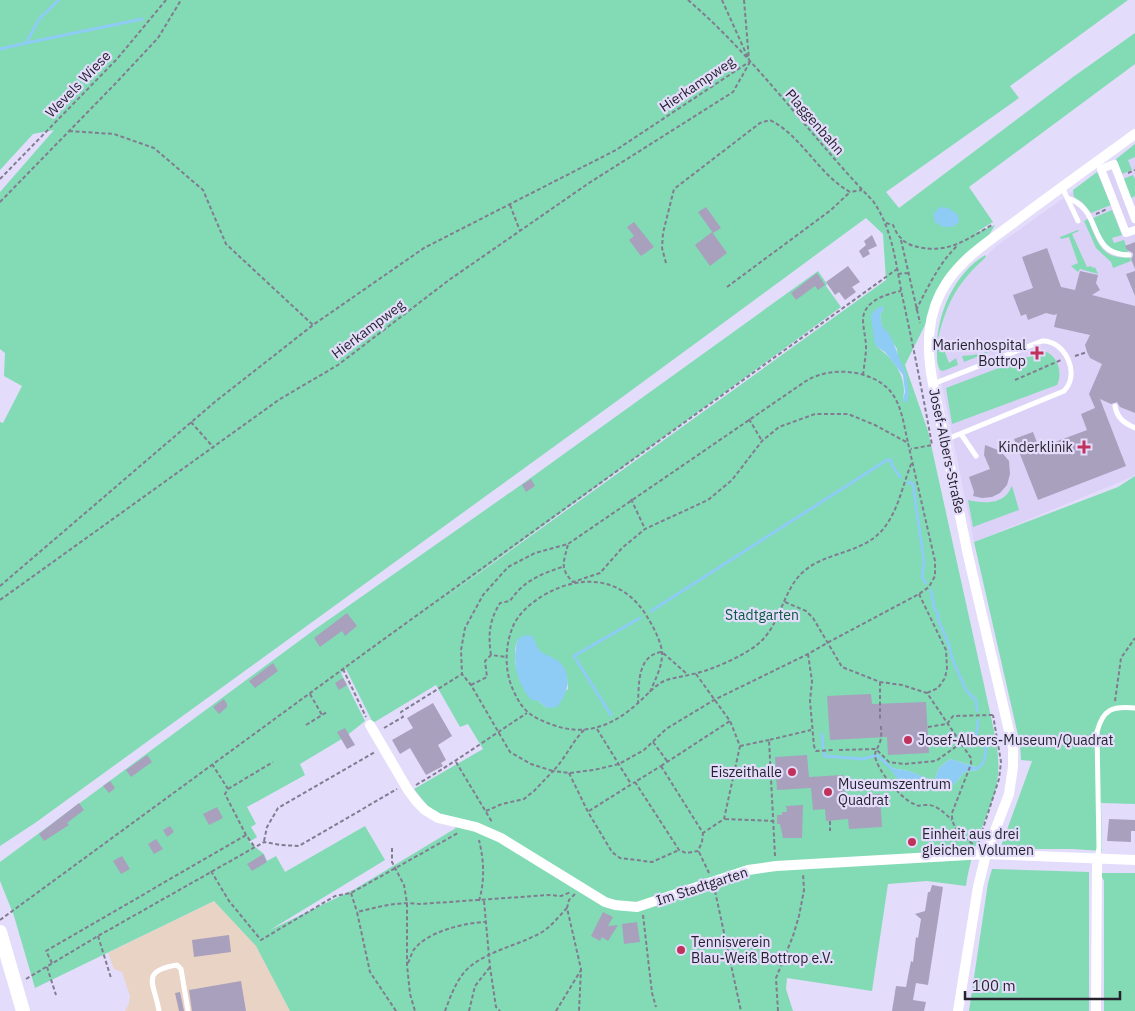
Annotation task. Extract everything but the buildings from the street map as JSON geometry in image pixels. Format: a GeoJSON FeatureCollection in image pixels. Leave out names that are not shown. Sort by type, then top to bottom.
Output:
{"type":"FeatureCollection","features":[{"type":"Feature","properties":{"kind":"main road"},"geometry":{"type":"LineString","coordinates":[[0,932],[23,1011]]}},
{"type":"Feature","properties":{"kind":"street","name":"Josef-Albers-Straße"},"geometry":{"type":"LineString","coordinates":[[958,1011],[973,911],[986,854],[1009,794],[1013,767],[1013,748],[968,555],[928,359],[928,338],[937,300],[947,282],[961,265],[978,249],[1135,134]]}},
{"type":"Feature","properties":{"kind":"street"},"geometry":{"type":"LineString","coordinates":[[1135,219],[1114,164],[1101,169],[1126,234],[1135,230]]}},
{"type":"Feature","properties":{"kind":"street","name":"Im Stadtgarten"},"geometry":{"type":"LineString","coordinates":[[372,729],[407,787],[425,810],[438,818],[476,827],[500,838],[605,902],[626,907],[641,906],[748,870],[776,866],[986,854],[1135,860]]}},
{"type":"Feature","properties":{"kind":"street"},"geometry":{"type":"LineString","coordinates":[[1096,1011],[1097,859]]}},
{"type":"Feature","properties":{"kind":"lane"},"geometry":{"type":"LineString","coordinates":[[1062,186],[1078,221]]}},
{"type":"Feature","properties":{"kind":"lane"},"geometry":{"type":"LineString","coordinates":[[1067,198],[1075,200],[1086,210],[1098,238],[1105,248],[1118,255],[1129,255]]}},
{"type":"Feature","properties":{"kind":"lane"},"geometry":{"type":"LineString","coordinates":[[933,384],[1042,341],[1054,343],[1064,352],[1071,370],[1071,379],[1064,391],[945,440]]}},
{"type":"Feature","properties":{"kind":"lane"},"geometry":{"type":"LineString","coordinates":[[1115,406],[1116,413],[1121,420],[1135,428]]}},
{"type":"Feature","properties":{"kind":"lane"},"geometry":{"type":"LineString","coordinates":[[961,434],[976,456]]}},
{"type":"Feature","properties":{"kind":"lane"},"geometry":{"type":"LineString","coordinates":[[1097,859],[1099,848],[1097,732],[1101,718],[1114,709],[1135,708]]}},
{"type":"Feature","properties":{"kind":"lane"},"geometry":{"type":"LineString","coordinates":[[159,1011],[152,984],[153,975],[158,970],[177,965],[181,970],[188,1011]]}},
{"type":"Feature","properties":{"kind":"path","name":"Wevels Wiese"},"geometry":{"type":"LineString","coordinates":[[0,179],[117,59],[166,0]]}},
{"type":"Feature","properties":{"kind":"path"},"geometry":{"type":"LineString","coordinates":[[0,202],[158,38],[181,0]]}},
{"type":"Feature","properties":{"kind":"path","name":"Plaggenbahn"},"geometry":{"type":"LineString","coordinates":[[688,0],[750,62],[862,190],[881,213],[886,223],[932,445],[910,449]]}},
{"type":"Feature","properties":{"kind":"path"},"geometry":{"type":"LineString","coordinates":[[722,0],[750,62]]}},
{"type":"Feature","properties":{"kind":"path"},"geometry":{"type":"LineString","coordinates":[[744,0],[750,62]]}},
{"type":"Feature","properties":{"kind":"path","name":"Hierkampweg"},"geometry":{"type":"LineString","coordinates":[[0,586],[191,422],[313,325],[424,248],[616,150],[750,62]]}},
{"type":"Feature","properties":{"kind":"path","name":"Hierkampweg"},"geometry":{"type":"LineString","coordinates":[[0,600],[280,399],[338,365],[449,280],[520,230],[589,183],[733,92],[750,62]]}},
{"type":"Feature","properties":{"kind":"path"},"geometry":{"type":"LineString","coordinates":[[666,262],[662,248],[663,233],[674,189],[760,123],[770,120],[782,126],[830,179],[850,192]]}},
{"type":"Feature","properties":{"kind":"path"},"geometry":{"type":"LineString","coordinates":[[69,131],[114,134],[154,148],[203,190],[226,244],[313,325]]}},
{"type":"Feature","properties":{"kind":"path"},"geometry":{"type":"LineString","coordinates":[[727,287],[831,210],[850,192],[862,190]]}},
{"type":"Feature","properties":{"kind":"path"},"geometry":{"type":"LineString","coordinates":[[510,204],[520,230]]}},
{"type":"Feature","properties":{"kind":"path"},"geometry":{"type":"LineString","coordinates":[[886,223],[893,224],[901,239],[920,324]]}},
{"type":"Feature","properties":{"kind":"path"},"geometry":{"type":"LineString","coordinates":[[901,239],[912,246],[928,249],[945,249],[960,243],[948,254],[937,270],[916,310]]}},
{"type":"Feature","properties":{"kind":"path"},"geometry":{"type":"LineString","coordinates":[[0,920],[212,764],[897,269]]}},
{"type":"Feature","properties":{"kind":"path"},"geometry":{"type":"LineString","coordinates":[[898,274],[909,273]]}},
{"type":"Feature","properties":{"kind":"path"},"geometry":{"type":"LineString","coordinates":[[863,375],[866,349],[863,319],[865,312],[871,304],[883,296],[901,291]]}},
{"type":"Feature","properties":{"kind":"path"},"geometry":{"type":"LineString","coordinates":[[1015,380],[1067,358],[1087,352]]}},
{"type":"Feature","properties":{"kind":"path"},"geometry":{"type":"LineString","coordinates":[[836,372],[863,375],[878,382],[890,392],[901,412],[935,561],[935,576],[929,587],[920,594],[808,654],[714,700],[666,730],[644,750],[619,764],[569,773],[553,771],[531,764],[510,752],[471,685],[462,674],[461,650],[465,628],[483,595],[508,567],[535,553],[568,544],[631,499],[749,420],[813,376],[821,373],[836,372]]}},
{"type":"Feature","properties":{"kind":"path"},"geometry":{"type":"LineString","coordinates":[[908,443],[862,419],[848,414],[815,414],[779,427],[762,441],[732,480],[708,500],[646,530],[622,548],[600,573],[555,589],[535,600],[522,611],[514,626],[508,645],[506,664],[512,690],[527,713],[538,719],[565,729],[597,729],[622,716],[663,682],[687,674],[696,674],[741,656],[759,644],[773,626],[796,580],[812,566],[863,546],[884,528],[893,513],[912,462]]}},
{"type":"Feature","properties":{"kind":"path"},"geometry":{"type":"LineString","coordinates":[[749,420],[762,441]]}},
{"type":"Feature","properties":{"kind":"path"},"geometry":{"type":"LineString","coordinates":[[191,422],[214,448]]}},
{"type":"Feature","properties":{"kind":"path"},"geometry":{"type":"LineString","coordinates":[[631,499],[646,530]]}},
{"type":"Feature","properties":{"kind":"path"},"geometry":{"type":"LineString","coordinates":[[568,544],[562,567],[566,575],[573,582],[602,582],[617,587],[631,597],[644,610],[662,652],[687,674]]}},
{"type":"Feature","properties":{"kind":"path"},"geometry":{"type":"LineString","coordinates":[[491,656],[488,639],[489,628],[493,614],[500,603],[510,602],[517,591],[532,579],[562,567]]}},
{"type":"Feature","properties":{"kind":"path"},"geometry":{"type":"LineString","coordinates":[[920,594],[946,650],[947,668],[945,678],[938,688],[927,693]]}},
{"type":"Feature","properties":{"kind":"path"},"geometry":{"type":"LineString","coordinates":[[785,602],[806,611],[813,618],[826,643],[842,667],[880,682],[902,685],[927,693],[971,758],[971,764],[952,813],[952,820]]}},
{"type":"Feature","properties":{"kind":"path"},"geometry":{"type":"LineString","coordinates":[[1114,709],[1121,658],[1135,638]]}},
{"type":"Feature","properties":{"kind":"path"},"geometry":{"type":"LineString","coordinates":[[650,692],[658,675],[662,652]]}},
{"type":"Feature","properties":{"kind":"path"},"geometry":{"type":"LineString","coordinates":[[638,704],[639,683],[644,663],[654,653],[662,652]]}},
{"type":"Feature","properties":{"kind":"path"},"geometry":{"type":"LineString","coordinates":[[808,654],[812,681],[810,701],[811,730],[816,750],[834,750]]}},
{"type":"Feature","properties":{"kind":"path"},"geometry":{"type":"LineString","coordinates":[[471,685],[487,677],[485,661],[491,656],[507,657]]}},
{"type":"Feature","properties":{"kind":"path"},"geometry":{"type":"LineString","coordinates":[[343,669],[372,729],[403,717],[401,712],[462,674]]}},
{"type":"Feature","properties":{"kind":"path"},"geometry":{"type":"LineString","coordinates":[[696,674],[730,721],[740,746],[724,819]]}},
{"type":"Feature","properties":{"kind":"path"},"geometry":{"type":"LineString","coordinates":[[880,682],[880,720]]}},
{"type":"Feature","properties":{"kind":"path"},"geometry":{"type":"LineString","coordinates":[[310,694],[322,715]]}},
{"type":"Feature","properties":{"kind":"path"},"geometry":{"type":"LineString","coordinates":[[306,725],[327,712]]}},
{"type":"Feature","properties":{"kind":"path"},"geometry":{"type":"LineString","coordinates":[[32,975],[264,842],[299,846],[456,762],[527,713]]}},
{"type":"Feature","properties":{"kind":"path"},"geometry":{"type":"LineString","coordinates":[[880,726],[880,743],[876,748],[876,759],[892,786],[912,804],[937,807],[952,820],[959,833],[977,847],[996,795],[999,779],[1001,762],[993,715]]}},
{"type":"Feature","properties":{"kind":"path"},"geometry":{"type":"LineString","coordinates":[[928,726],[947,724],[953,716],[1005,715]]}},
{"type":"Feature","properties":{"kind":"path"},"geometry":{"type":"LineString","coordinates":[[588,812],[730,721]]}},
{"type":"Feature","properties":{"kind":"path"},"geometry":{"type":"LineString","coordinates":[[456,762],[486,811],[502,804],[524,799],[534,792],[559,765],[584,729]]}},
{"type":"Feature","properties":{"kind":"path"},"geometry":{"type":"LineString","coordinates":[[597,729],[631,784]]}},
{"type":"Feature","properties":{"kind":"path"},"geometry":{"type":"LineString","coordinates":[[740,746],[811,730]]}},
{"type":"Feature","properties":{"kind":"path"},"geometry":{"type":"LineString","coordinates":[[769,740],[776,866]]}},
{"type":"Feature","properties":{"kind":"path"},"geometry":{"type":"LineString","coordinates":[[653,742],[667,761]]}},
{"type":"Feature","properties":{"kind":"path"},"geometry":{"type":"LineString","coordinates":[[876,748],[889,762],[904,764],[936,762],[961,744]]}},
{"type":"Feature","properties":{"kind":"path"},"geometry":{"type":"LineString","coordinates":[[264,842],[267,827],[278,808],[384,747]]}},
{"type":"Feature","properties":{"kind":"path"},"geometry":{"type":"LineString","coordinates":[[839,750],[876,748]]}},
{"type":"Feature","properties":{"kind":"path"},"geometry":{"type":"LineString","coordinates":[[254,847],[225,794],[228,789],[273,762]]}},
{"type":"Feature","properties":{"kind":"path"},"geometry":{"type":"LineString","coordinates":[[212,764],[228,789]]}},
{"type":"Feature","properties":{"kind":"path"},"geometry":{"type":"LineString","coordinates":[[661,766],[703,833],[698,851]]}},
{"type":"Feature","properties":{"kind":"path"},"geometry":{"type":"LineString","coordinates":[[569,773],[588,812],[612,852],[620,858],[652,862],[679,850]]}},
{"type":"Feature","properties":{"kind":"path"},"geometry":{"type":"LineString","coordinates":[[635,782],[679,850],[686,853],[698,851]]}},
{"type":"Feature","properties":{"kind":"path"},"geometry":{"type":"LineString","coordinates":[[703,833],[724,819],[773,821]]}},
{"type":"Feature","properties":{"kind":"path"},"geometry":{"type":"LineString","coordinates":[[830,821],[830,831]]}},
{"type":"Feature","properties":{"kind":"path"},"geometry":{"type":"LineString","coordinates":[[211,871],[229,900],[261,940],[335,896],[350,893],[459,832],[461,823]]}},
{"type":"Feature","properties":{"kind":"path"},"geometry":{"type":"LineString","coordinates":[[476,827],[484,859],[482,890],[479,901]]}},
{"type":"Feature","properties":{"kind":"path"},"geometry":{"type":"LineString","coordinates":[[52,964],[46,951],[246,835]]}},
{"type":"Feature","properties":{"kind":"path"},"geometry":{"type":"LineString","coordinates":[[392,848],[392,862],[404,885],[407,903],[407,965],[410,994],[415,1011]]}},
{"type":"Feature","properties":{"kind":"path"},"geometry":{"type":"LineString","coordinates":[[698,851],[713,881],[742,1011]]}},
{"type":"Feature","properties":{"kind":"path"},"geometry":{"type":"LineString","coordinates":[[778,1011],[776,978],[799,916],[804,890],[803,865]]}},
{"type":"Feature","properties":{"kind":"path"},"geometry":{"type":"LineString","coordinates":[[357,912],[389,904],[484,901],[549,895],[561,896],[581,887]]}},
{"type":"Feature","properties":{"kind":"path"},"geometry":{"type":"LineString","coordinates":[[579,1011],[581,969],[567,908],[569,900],[581,887]]}},
{"type":"Feature","properties":{"kind":"path"},"geometry":{"type":"LineString","coordinates":[[350,893],[357,912],[370,972],[396,1011]]}},
{"type":"Feature","properties":{"kind":"path"},"geometry":{"type":"LineString","coordinates":[[484,901],[490,967],[496,1007],[500,1011]]}},
{"type":"Feature","properties":{"kind":"path"},"geometry":{"type":"LineString","coordinates":[[641,906],[652,992],[656,1006]]}},
{"type":"Feature","properties":{"kind":"path"},"geometry":{"type":"LineString","coordinates":[[445,1011],[451,995],[471,965],[489,955],[541,933],[551,926],[567,908]]}},
{"type":"Feature","properties":{"kind":"path"},"geometry":{"type":"LineString","coordinates":[[407,965],[413,952],[422,941],[449,929],[486,922]]}},
{"type":"Feature","properties":{"kind":"path"},"geometry":{"type":"LineString","coordinates":[[98,936],[111,978]]}},
{"type":"Feature","properties":{"kind":"path"},"geometry":{"type":"LineString","coordinates":[[47,966],[56,995]]}},
{"type":"Feature","properties":{"kind":"path"},"geometry":{"type":"LineString","coordinates":[[469,1011],[475,986],[490,967]]}},
{"type":"Feature","properties":{"kind":"path"},"geometry":{"type":"LineString","coordinates":[[556,1011],[581,969]]}},
{"type":"Feature","properties":{"kind":"shaded area","name":"Marienhospital Bottrop"},"geometry":{"type":"Polygon","coordinates":[[[1135,147],[1135,475],[974,542],[938,366],[938,339],[947,307],[963,280],[995,247],[1135,147]]]}},
{"type":"Feature","properties":{"kind":"shaded area"},"geometry":{"type":"Polygon","coordinates":[[[214,901],[256,946],[290,1011],[125,1011],[130,996],[122,972],[114,969],[108,953],[214,901]]]}},
{"type":"Feature","properties":{"kind":"green space","name":"Stadtgarten"},"geometry":{"type":"Polygon","coordinates":[[[0,0],[1128,0],[1010,86],[1019,98],[886,192],[899,208],[1073,77],[1135,33],[1135,64],[969,187],[993,222],[975,233],[995,225],[989,235],[965,254],[945,277],[932,303],[925,325],[905,365],[928,431],[997,750],[996,787],[973,854],[966,886],[927,881],[888,884],[872,991],[787,978],[786,989],[793,1011],[290,1011],[256,946],[214,901],[35,988],[14,916],[0,881],[0,862],[314,630],[518,487],[818,271],[841,307],[446,597],[886,280],[883,234],[866,218],[35,823],[0,846],[0,422],[3,423],[22,386],[4,376],[5,353],[0,349],[0,192],[54,130],[33,134],[0,170],[0,0]],[[884,308],[874,311],[876,346],[888,356],[898,369],[903,383],[903,399],[907,402],[906,374],[898,357],[897,349],[882,326],[880,315],[884,308]],[[518,639],[515,649],[515,664],[537,700],[547,708],[568,689],[567,677],[563,667],[540,652],[537,647],[518,639]],[[346,669],[341,673],[365,721],[345,737],[300,764],[305,775],[247,807],[256,824],[251,827],[257,837],[249,842],[264,854],[267,861],[276,856],[285,872],[365,826],[385,860],[270,930],[355,889],[456,828],[430,809],[414,789],[483,749],[468,724],[460,727],[436,685],[373,723],[346,669]],[[950,759],[939,768],[935,779],[929,780],[909,771],[891,768],[914,787],[948,789],[964,772],[979,768],[950,759]]]}},
{"type":"Feature","properties":{"kind":"green space"},"geometry":{"type":"Polygon","coordinates":[[[1135,144],[1135,157],[1128,160],[1132,170],[1122,174],[1116,159],[1135,144]]]}},
{"type":"Feature","properties":{"kind":"green space"},"geometry":{"type":"Polygon","coordinates":[[[1097,172],[1111,205],[1091,213],[1082,202],[1074,197],[1073,190],[1097,172]]]}},
{"type":"Feature","properties":{"kind":"green space"},"geometry":{"type":"Polygon","coordinates":[[[1133,175],[1135,179],[1135,196],[1131,198],[1123,179],[1133,175]]]}},
{"type":"Feature","properties":{"kind":"green space"},"geometry":{"type":"Polygon","coordinates":[[[1112,210],[1122,235],[1112,238],[1114,243],[1124,240],[1128,252],[1120,252],[1109,246],[1101,236],[1093,218],[1112,210]]]}},
{"type":"Feature","properties":{"kind":"green space"},"geometry":{"type":"Polygon","coordinates":[[[1088,219],[1094,235],[1107,253],[1113,256],[1130,257],[1131,261],[1113,268],[1111,262],[1096,248],[1084,221],[1088,219]]]}},
{"type":"Feature","properties":{"kind":"green space"},"geometry":{"type":"Polygon","coordinates":[[[1078,230],[1072,234],[1087,267],[1095,267],[1098,274],[1080,269],[1078,272],[1071,266],[1078,263],[1069,237],[1061,239],[1060,237],[1078,230]]]}},
{"type":"Feature","properties":{"kind":"green space"},"geometry":{"type":"Polygon","coordinates":[[[985,255],[986,257],[961,284],[945,314],[938,339],[939,342],[941,341],[949,363],[956,358],[958,365],[943,371],[940,370],[937,359],[937,347],[940,321],[944,308],[965,272],[985,255]]]}},
{"type":"Feature","properties":{"kind":"green space"},"geometry":{"type":"Polygon","coordinates":[[[1017,341],[964,362],[962,356],[989,351],[1002,342],[1017,341]]]}},
{"type":"Feature","properties":{"kind":"green space"},"geometry":{"type":"Polygon","coordinates":[[[1044,351],[1053,356],[1058,365],[1059,380],[1057,385],[952,424],[946,388],[1044,351]]]}},
{"type":"Feature","properties":{"kind":"green space"},"geometry":{"type":"Polygon","coordinates":[[[1135,476],[1135,804],[1101,803],[1102,851],[1000,849],[1032,761],[1021,760],[1020,744],[974,542],[1118,487],[1135,476]]]}},
{"type":"Feature","properties":{"kind":"green space"},"geometry":{"type":"Polygon","coordinates":[[[1012,486],[1019,510],[973,527],[968,500],[984,502],[1000,500],[1009,492],[1012,486]]]}},
{"type":"Feature","properties":{"kind":"green space"},"geometry":{"type":"Polygon","coordinates":[[[992,869],[1089,872],[1089,1011],[969,1011],[988,883],[992,869]]]}},
{"type":"Feature","properties":{"kind":"green space"},"geometry":{"type":"Polygon","coordinates":[[[1102,873],[1135,873],[1135,1011],[1104,1011],[1104,881],[1102,873]]]}},
{"type":"Feature","properties":{"kind":"water"},"geometry":{"type":"Polygon","coordinates":[[[940,207],[948,208],[958,215],[959,222],[953,227],[943,227],[935,222],[933,214],[940,207]]]}},
{"type":"Feature","properties":{"kind":"water"},"geometry":{"type":"Polygon","coordinates":[[[881,306],[884,308],[880,315],[882,326],[890,335],[906,374],[909,393],[907,402],[904,402],[903,399],[905,392],[903,375],[885,352],[876,346],[874,339],[871,315],[881,306]]]}},
{"type":"Feature","properties":{"kind":"water"},"geometry":{"type":"Polygon","coordinates":[[[525,635],[532,636],[539,650],[557,660],[565,671],[567,677],[566,689],[557,707],[547,708],[537,700],[531,700],[522,686],[515,663],[515,655],[518,639],[525,635]]]}},
{"type":"Feature","properties":{"kind":"water"},"geometry":{"type":"Polygon","coordinates":[[[950,759],[979,768],[964,772],[948,789],[914,787],[911,789],[894,775],[890,768],[909,771],[929,779],[935,779],[939,768],[950,759]]]}},
{"type":"Feature","properties":{"kind":"waterway"},"geometry":{"type":"LineString","coordinates":[[0,49],[26,43],[40,18],[59,0]]}},
{"type":"Feature","properties":{"kind":"waterway"},"geometry":{"type":"LineString","coordinates":[[26,43],[142,19]]}},
{"type":"Feature","properties":{"kind":"waterway"},"geometry":{"type":"LineString","coordinates":[[651,611],[887,460],[891,460],[900,477]]}},
{"type":"Feature","properties":{"kind":"waterway"},"geometry":{"type":"LineString","coordinates":[[908,482],[913,484],[924,562],[922,577],[926,583]]}},
{"type":"Feature","properties":{"kind":"waterway"},"geometry":{"type":"LineString","coordinates":[[931,590],[934,607],[952,658],[966,690],[976,700],[977,711]]}},
{"type":"Feature","properties":{"kind":"waterway"},"geometry":{"type":"LineString","coordinates":[[611,715],[574,656],[640,618]]}},
{"type":"Feature","properties":{"kind":"waterway"},"geometry":{"type":"LineString","coordinates":[[976,769],[982,765],[986,745],[976,738],[978,720]]}},
{"type":"Feature","properties":{"kind":"waterway"},"geometry":{"type":"LineString","coordinates":[[822,734],[823,748]]}},
{"type":"Feature","properties":{"kind":"waterway"},"geometry":{"type":"LineString","coordinates":[[824,753],[825,756],[863,759],[877,755],[893,770]]}},
{"type":"Feature","properties":{"kind":"place","name":"Marienhospital Bottrop"},"geometry":{"type":"Point","coordinates":[1037,353]}},
{"type":"Feature","properties":{"kind":"place","name":"Kinderklinik"},"geometry":{"type":"Point","coordinates":[1084,447]}},
{"type":"Feature","properties":{"kind":"place","name":"Josef-Albers-Museum/Quadrat"},"geometry":{"type":"Point","coordinates":[908,740]}},
{"type":"Feature","properties":{"kind":"place","name":"Eiszeithalle"},"geometry":{"type":"Point","coordinates":[792,772]}},
{"type":"Feature","properties":{"kind":"place","name":"Museumszentrum Quadrat"},"geometry":{"type":"Point","coordinates":[828,792]}},
{"type":"Feature","properties":{"kind":"place","name":"Einheit aus drei gleichen Volumen"},"geometry":{"type":"Point","coordinates":[912,842]}},
{"type":"Feature","properties":{"kind":"place","name":"Tennisverein Blau-Weiß Bottrop e.V."},"geometry":{"type":"Point","coordinates":[681,950]}}]}
